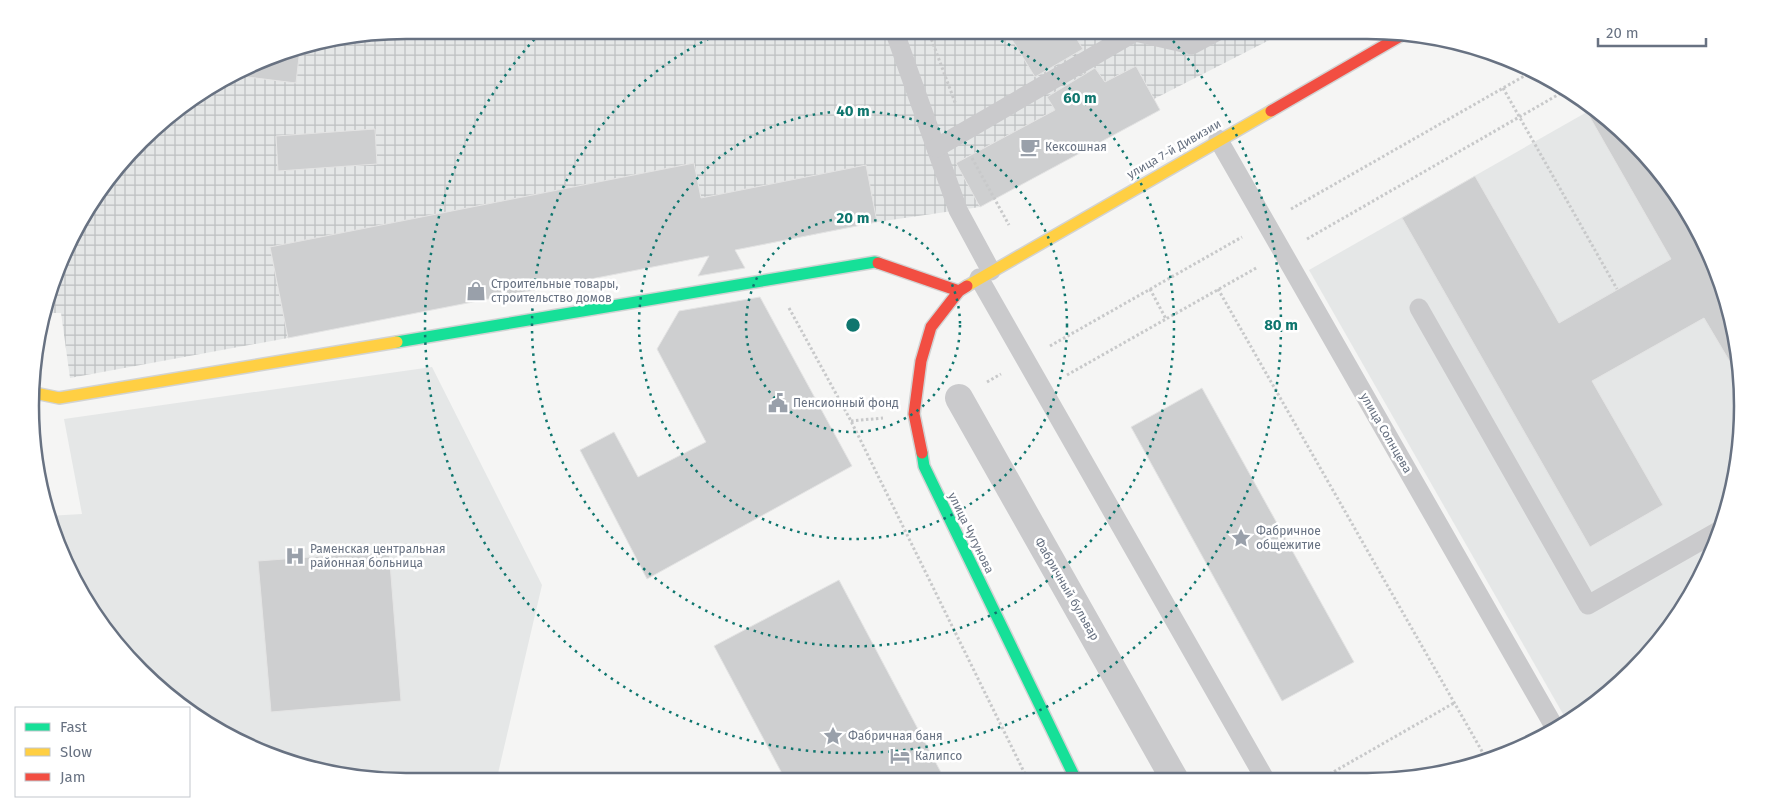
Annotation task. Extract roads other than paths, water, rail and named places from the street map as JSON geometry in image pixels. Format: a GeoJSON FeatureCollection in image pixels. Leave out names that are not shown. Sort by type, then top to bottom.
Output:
{"type":"FeatureCollection","features":[{"type":"Feature","properties":{"kind":"main road","name":"улица 7-й Дивизии"},"geometry":{"type":"LineString","coordinates":[[959,291],[985,274],[1218,139],[1393,40]]}},
{"type":"Feature","properties":{"kind":"main road"},"geometry":{"type":"LineString","coordinates":[[39,395],[59,398],[875,262],[959,291]]}},
{"type":"Feature","properties":{"kind":"main road","name":"улица Чугунова"},"geometry":{"type":"LineString","coordinates":[[959,291],[931,328],[921,361],[914,414],[924,466],[1073,773]]}},
{"type":"Feature","properties":{"kind":"street","name":"Фабричный бульвар"},"geometry":{"type":"LineString","coordinates":[[959,398],[1171,773]]}},
{"type":"Feature","properties":{"kind":"lane"},"geometry":{"type":"LineString","coordinates":[[897,39],[958,210],[985,274],[1042,389],[1262,773]]}},
{"type":"Feature","properties":{"kind":"lane"},"geometry":{"type":"LineString","coordinates":[[936,148],[1123,39]]}},
{"type":"Feature","properties":{"kind":"lane"},"geometry":{"type":"LineString","coordinates":[[1166,39],[1192,45],[1203,39]]}},
{"type":"Feature","properties":{"kind":"lane","name":"улица Солнцева"},"geometry":{"type":"LineString","coordinates":[[1218,139],[1552,723]]}},
{"type":"Feature","properties":{"kind":"lane"},"geometry":{"type":"LineString","coordinates":[[1419,308],[1588,605],[1711,535]]}},
{"type":"Feature","properties":{"kind":"place","name":"Кексошная"},"geometry":{"type":"Point","coordinates":[1030,147]}},
{"type":"Feature","properties":{"kind":"place","name":"Строительные товары, строительство домов"},"geometry":{"type":"Point","coordinates":[476,291]}},
{"type":"Feature","properties":{"kind":"place","name":"Пенсионный фонд"},"geometry":{"type":"Point","coordinates":[778,403]}},
{"type":"Feature","properties":{"kind":"place","name":"Фабричное общежитие"},"geometry":{"type":"Point","coordinates":[1241,538]}},
{"type":"Feature","properties":{"kind":"place","name":"Раменская центральная районная больница"},"geometry":{"type":"Point","coordinates":[295,556]}},
{"type":"Feature","properties":{"kind":"place","name":"Фабричная баня"},"geometry":{"type":"Point","coordinates":[833,736]}},
{"type":"Feature","properties":{"kind":"place","name":"Калипсо"},"geometry":{"type":"Point","coordinates":[900,756]}}]}
